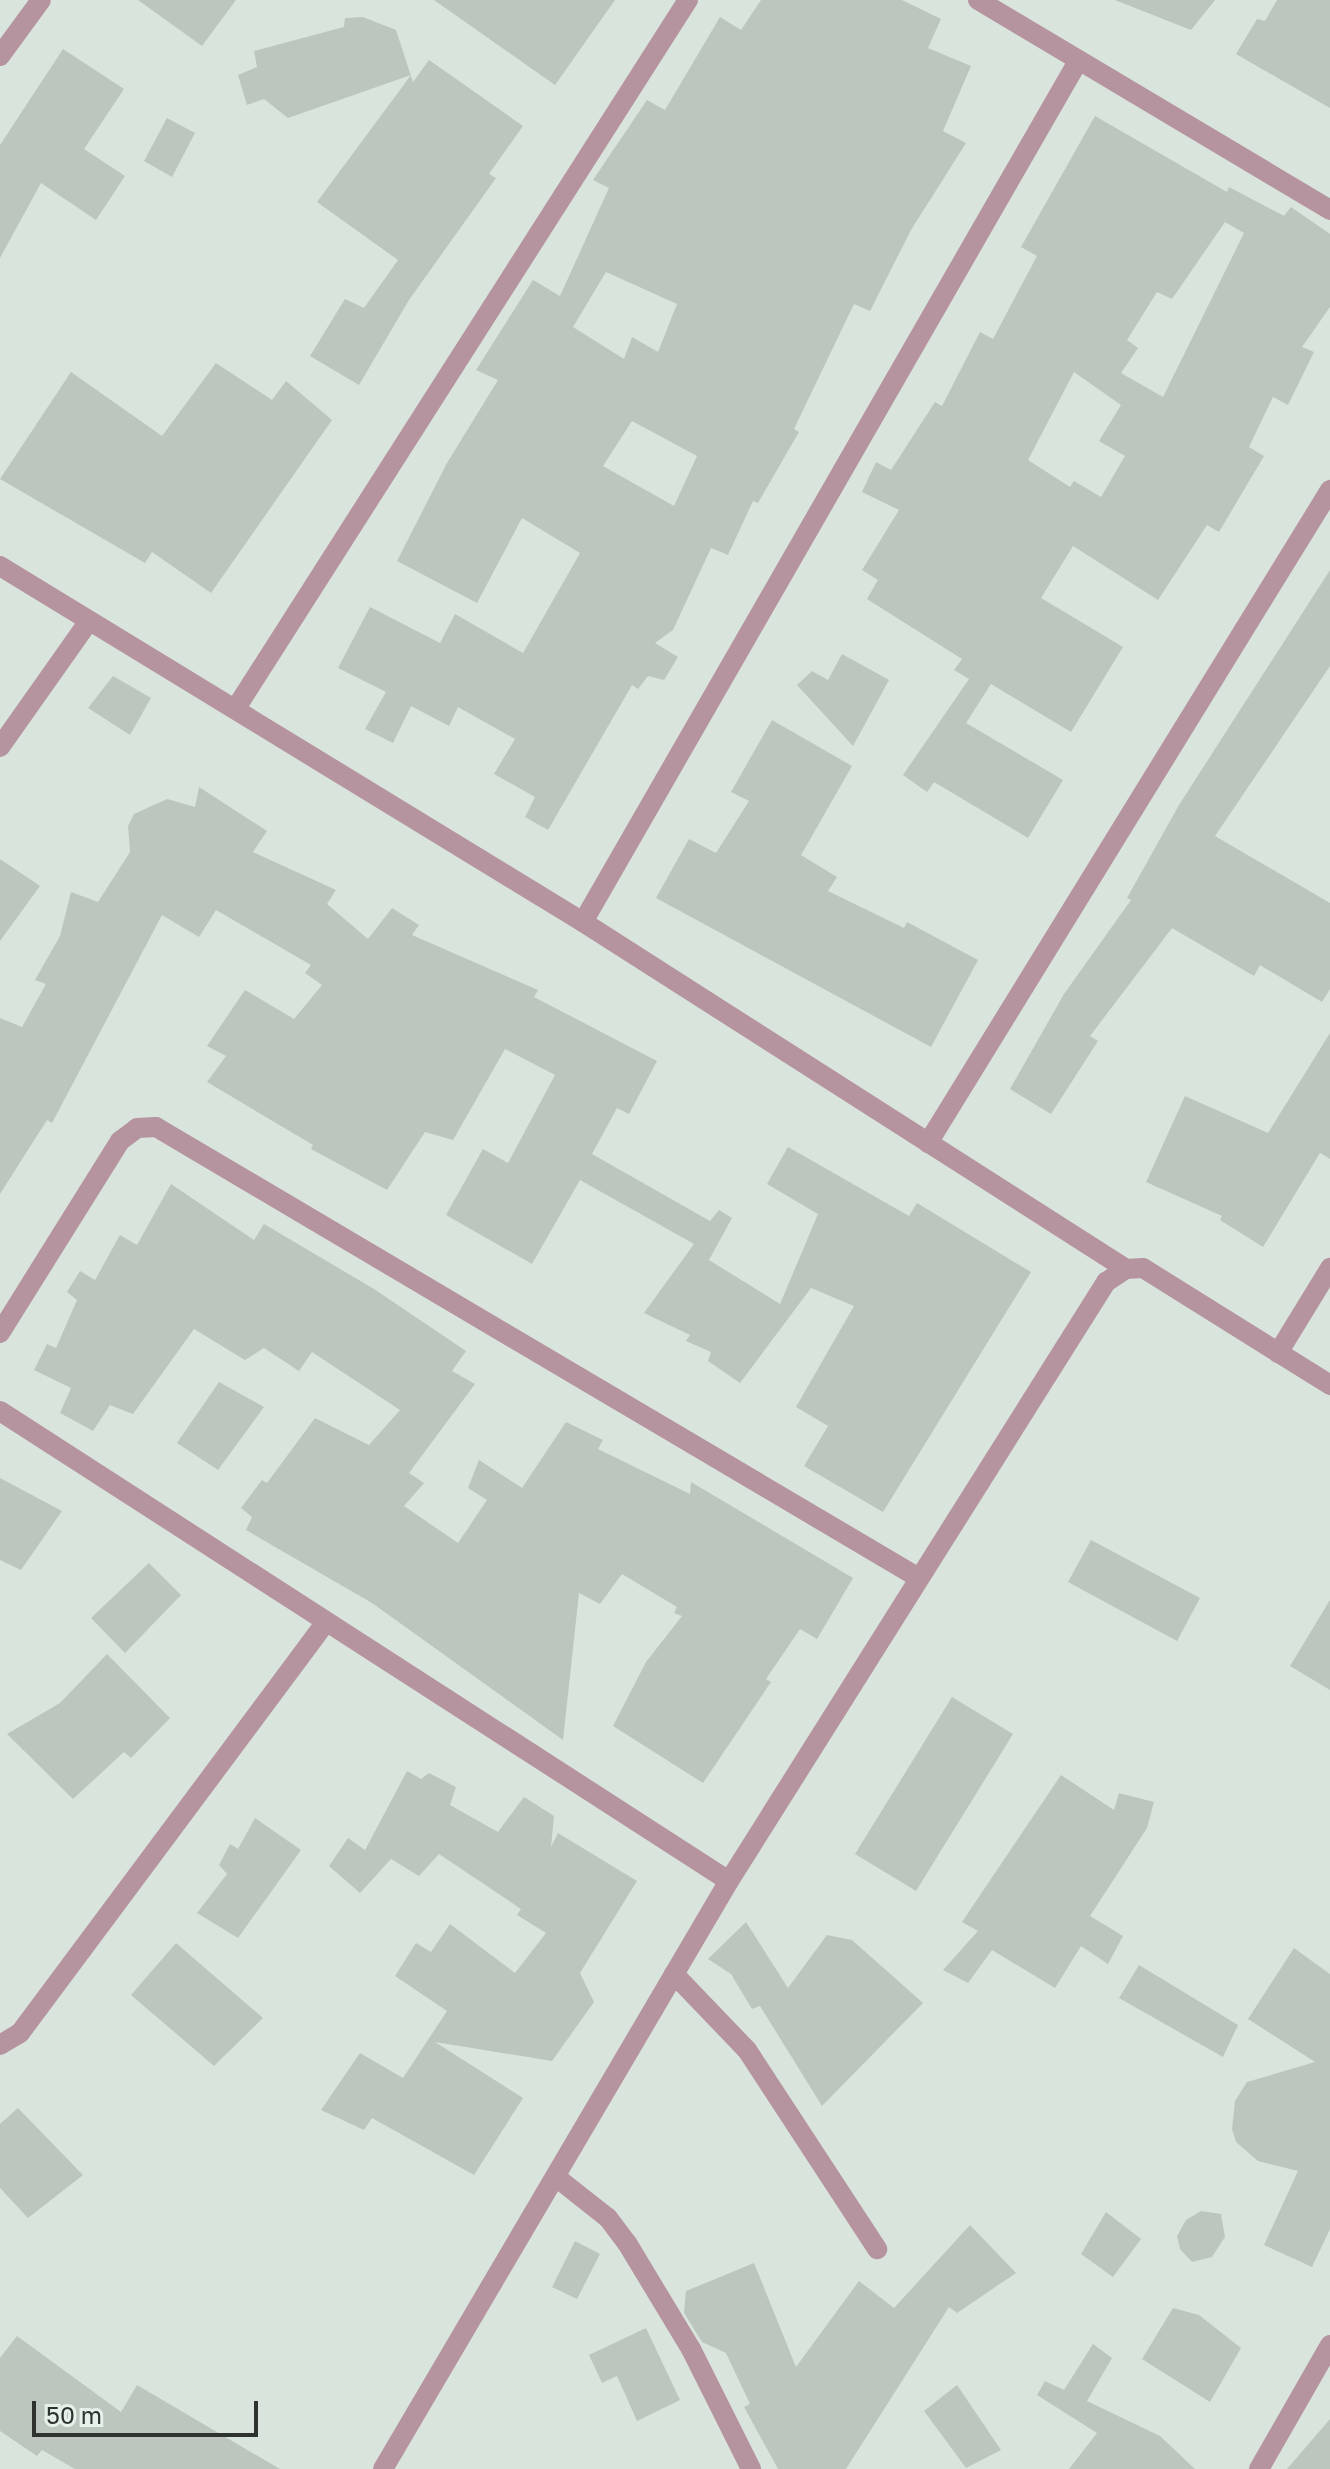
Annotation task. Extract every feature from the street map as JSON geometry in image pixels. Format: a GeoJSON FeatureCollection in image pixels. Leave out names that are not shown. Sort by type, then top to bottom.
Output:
{"type":"FeatureCollection","features":[{"type":"Feature","properties":{"kind":"street"},"geometry":{"type":"LineString","coordinates":[[0,56],[41,0]]}},
{"type":"Feature","properties":{"kind":"street"},"geometry":{"type":"LineString","coordinates":[[236,708],[688,0]]}},
{"type":"Feature","properties":{"kind":"street"},"geometry":{"type":"LineString","coordinates":[[978,0],[1330,210]]}},
{"type":"Feature","properties":{"kind":"street"},"geometry":{"type":"LineString","coordinates":[[583,922],[1078,61]]}},
{"type":"Feature","properties":{"kind":"street"},"geometry":{"type":"LineString","coordinates":[[928,1143],[1330,490]]}},
{"type":"Feature","properties":{"kind":"street"},"geometry":{"type":"LineString","coordinates":[[0,566],[583,922],[1126,1269]]}},
{"type":"Feature","properties":{"kind":"street"},"geometry":{"type":"LineString","coordinates":[[0,747],[89,621]]}},
{"type":"Feature","properties":{"kind":"street"},"geometry":{"type":"LineString","coordinates":[[0,1333],[120,1141],[137,1128],[156,1127],[919,1578]]}},
{"type":"Feature","properties":{"kind":"street"},"geometry":{"type":"LineString","coordinates":[[383,2469],[729,1881],[1106,1282],[1126,1269],[1143,1268],[1330,1385]]}},
{"type":"Feature","properties":{"kind":"street"},"geometry":{"type":"LineString","coordinates":[[1278,1353],[1330,1268]]}},
{"type":"Feature","properties":{"kind":"street"},"geometry":{"type":"LineString","coordinates":[[0,1411],[729,1881]]}},
{"type":"Feature","properties":{"kind":"street"},"geometry":{"type":"LineString","coordinates":[[0,2045],[20,2033],[326,1622]]}},
{"type":"Feature","properties":{"kind":"street"},"geometry":{"type":"LineString","coordinates":[[674,1974],[747,2050],[877,2249]]}},
{"type":"Feature","properties":{"kind":"street"},"geometry":{"type":"LineString","coordinates":[[556,2177],[608,2218],[627,2243],[691,2349],[751,2469]]}},
{"type":"Feature","properties":{"kind":"street"},"geometry":{"type":"LineString","coordinates":[[1259,2469],[1330,2345]]}},
{"type":"Feature","properties":{"kind":"building"},"geometry":{"type":"Polygon","coordinates":[[[138,0],[236,0],[202,46],[138,0]]]}},
{"type":"Feature","properties":{"kind":"building"},"geometry":{"type":"Polygon","coordinates":[[[434,0],[615,0],[555,85],[434,0]]]}},
{"type":"Feature","properties":{"kind":"building"},"geometry":{"type":"Polygon","coordinates":[[[761,0],[902,0],[941,19],[928,48],[971,66],[943,131],[966,143],[911,230],[870,311],[854,304],[794,429],[799,432],[758,503],[753,501],[728,555],[711,548],[673,630],[655,643],[678,657],[664,680],[648,676],[638,689],[632,685],[548,830],[525,817],[535,797],[494,774],[515,739],[458,707],[449,726],[411,706],[393,743],[365,729],[386,692],[338,668],[370,607],[440,643],[455,614],[523,653],[580,553],[522,518],[477,603],[397,561],[447,463],[498,380],[476,370],[533,280],[560,296],[609,188],[593,180],[647,100],[665,110],[720,17],[741,30],[761,0]],[[606,272],[573,327],[624,359],[632,337],[658,352],[677,304],[606,272]],[[632,421],[603,466],[674,506],[697,456],[632,421]]]}},
{"type":"Feature","properties":{"kind":"building"},"geometry":{"type":"Polygon","coordinates":[[[1115,0],[1215,0],[1191,30],[1115,0]]]}},
{"type":"Feature","properties":{"kind":"building"},"geometry":{"type":"Polygon","coordinates":[[[1277,0],[1330,0],[1330,108],[1236,54],[1257,19],[1265,21],[1277,0]]]}},
{"type":"Feature","properties":{"kind":"building"},"geometry":{"type":"Polygon","coordinates":[[[363,17],[396,30],[411,75],[288,118],[264,99],[247,105],[238,75],[257,67],[254,51],[344,27],[345,18],[363,17]]]}},
{"type":"Feature","properties":{"kind":"building"},"geometry":{"type":"Polygon","coordinates":[[[63,49],[124,89],[84,149],[125,176],[96,220],[41,183],[0,258],[0,145],[63,49]]]}},
{"type":"Feature","properties":{"kind":"building"},"geometry":{"type":"Polygon","coordinates":[[[429,60],[523,126],[489,174],[496,178],[409,300],[359,385],[310,356],[345,299],[364,308],[398,260],[317,202],[411,75],[413,82],[429,60]]]}},
{"type":"Feature","properties":{"kind":"building"},"geometry":{"type":"Polygon","coordinates":[[[1095,116],[1227,192],[1229,187],[1284,216],[1291,207],[1330,234],[1330,307],[1302,347],[1314,352],[1288,405],[1273,397],[1249,447],[1264,456],[1219,532],[1207,525],[1158,600],[1073,546],[1041,598],[1123,647],[1071,732],[991,684],[966,723],[1063,780],[1028,838],[934,782],[927,792],[903,775],[969,679],[954,670],[962,659],[867,599],[878,580],[862,570],[899,510],[862,492],[876,462],[891,470],[935,402],[942,406],[980,332],[993,339],[1037,256],[1021,247],[1095,116]],[[1225,222],[1172,299],[1157,292],[1127,340],[1138,348],[1121,373],[1163,397],[1244,233],[1225,222]],[[1074,372],[1028,460],[1070,487],[1074,481],[1101,497],[1125,456],[1099,441],[1121,405],[1074,372]]]}},
{"type":"Feature","properties":{"kind":"building"},"geometry":{"type":"Polygon","coordinates":[[[167,118],[195,133],[172,177],[144,161],[167,118]]]}},
{"type":"Feature","properties":{"kind":"building"},"geometry":{"type":"Polygon","coordinates":[[[216,363],[272,400],[286,381],[332,420],[211,593],[152,552],[145,563],[0,479],[71,372],[162,436],[216,363]]]}},
{"type":"Feature","properties":{"kind":"building"},"geometry":{"type":"Polygon","coordinates":[[[1330,570],[1330,666],[1215,836],[1330,903],[1330,989],[1322,1002],[1260,965],[1254,976],[1172,928],[1090,1036],[1098,1041],[1051,1114],[1010,1089],[1064,994],[1131,900],[1127,898],[1179,805],[1330,570]]]}},
{"type":"Feature","properties":{"kind":"building"},"geometry":{"type":"Polygon","coordinates":[[[842,654],[889,680],[853,746],[797,685],[812,671],[828,680],[842,654]]]}},
{"type":"Feature","properties":{"kind":"building"},"geometry":{"type":"Polygon","coordinates":[[[113,676],[151,698],[130,735],[88,708],[113,676]]]}},
{"type":"Feature","properties":{"kind":"building"},"geometry":{"type":"Polygon","coordinates":[[[772,720],[852,766],[801,855],[837,877],[828,891],[904,928],[907,922],[978,960],[931,1047],[656,898],[689,839],[716,853],[749,801],[731,792],[772,720]]]}},
{"type":"Feature","properties":{"kind":"building"},"geometry":{"type":"Polygon","coordinates":[[[199,787],[267,831],[253,852],[336,890],[327,904],[368,939],[392,908],[419,925],[412,935],[538,990],[534,997],[657,1061],[629,1114],[617,1108],[592,1154],[710,1221],[719,1210],[732,1218],[709,1260],[780,1304],[818,1214],[767,1184],[788,1147],[909,1216],[917,1203],[1031,1272],[883,1512],[804,1466],[828,1426],[796,1407],[854,1306],[811,1288],[740,1383],[708,1361],[711,1352],[686,1341],[690,1335],[644,1313],[694,1244],[580,1180],[532,1264],[446,1215],[483,1149],[508,1163],[555,1075],[505,1049],[453,1140],[425,1132],[387,1190],[311,1149],[313,1145],[207,1082],[226,1056],[207,1046],[245,990],[294,1019],[322,985],[305,973],[311,965],[216,910],[199,937],[162,915],[52,1123],[47,1120],[0,1194],[0,1018],[22,1027],[46,984],[35,980],[60,936],[71,892],[98,902],[130,852],[128,826],[134,814],[167,799],[195,807],[199,787]]]}},
{"type":"Feature","properties":{"kind":"building"},"geometry":{"type":"Polygon","coordinates":[[[0,859],[40,886],[0,941],[0,859]]]}},
{"type":"Feature","properties":{"kind":"building"},"geometry":{"type":"Polygon","coordinates":[[[1330,1033],[1330,1159],[1320,1153],[1263,1247],[1220,1220],[1222,1216],[1146,1182],[1185,1096],[1268,1133],[1330,1033]]]}},
{"type":"Feature","properties":{"kind":"building"},"geometry":{"type":"Polygon","coordinates":[[[171,1184],[254,1240],[264,1224],[374,1289],[466,1351],[452,1371],[475,1384],[409,1473],[424,1483],[404,1506],[458,1543],[487,1500],[468,1488],[479,1460],[522,1488],[566,1422],[603,1440],[598,1449],[690,1494],[691,1482],[853,1578],[817,1639],[800,1629],[766,1679],[771,1682],[703,1783],[613,1726],[646,1662],[682,1616],[674,1613],[677,1607],[622,1574],[600,1604],[579,1593],[563,1740],[372,1603],[246,1530],[252,1517],[241,1508],[262,1480],[267,1483],[315,1418],[369,1445],[400,1410],[312,1352],[299,1371],[264,1348],[245,1360],[194,1329],[133,1414],[110,1405],[93,1431],[60,1413],[71,1388],[34,1370],[47,1344],[56,1348],[77,1300],[67,1292],[80,1271],[95,1280],[120,1235],[137,1245],[171,1184]]]}},
{"type":"Feature","properties":{"kind":"building"},"geometry":{"type":"Polygon","coordinates":[[[219,1382],[264,1407],[218,1470],[177,1443],[219,1382]]]}},
{"type":"Feature","properties":{"kind":"building"},"geometry":{"type":"Polygon","coordinates":[[[0,1478],[62,1511],[21,1570],[0,1560],[0,1478]]]}},
{"type":"Feature","properties":{"kind":"building"},"geometry":{"type":"Polygon","coordinates":[[[1091,1540],[1200,1598],[1177,1641],[1068,1582],[1091,1540]]]}},
{"type":"Feature","properties":{"kind":"building"},"geometry":{"type":"Polygon","coordinates":[[[149,1563],[181,1595],[125,1653],[91,1618],[149,1563]]]}},
{"type":"Feature","properties":{"kind":"building"},"geometry":{"type":"Polygon","coordinates":[[[1330,1600],[1330,1690],[1290,1666],[1330,1600]]]}},
{"type":"Feature","properties":{"kind":"building"},"geometry":{"type":"Polygon","coordinates":[[[107,1654],[170,1718],[131,1758],[124,1752],[73,1799],[7,1734],[60,1703],[107,1654]]]}},
{"type":"Feature","properties":{"kind":"building"},"geometry":{"type":"Polygon","coordinates":[[[952,1697],[1013,1734],[916,1891],[855,1854],[952,1697]]]}},
{"type":"Feature","properties":{"kind":"building"},"geometry":{"type":"Polygon","coordinates":[[[407,1771],[421,1779],[429,1773],[456,1787],[450,1805],[498,1832],[524,1797],[554,1816],[551,1847],[558,1833],[637,1881],[580,1973],[594,2002],[552,2061],[435,2042],[523,2098],[474,2175],[372,2118],[364,2130],[321,2110],[360,2053],[403,2078],[447,2011],[395,1976],[416,1943],[431,1952],[450,1924],[515,1973],[546,1933],[517,1915],[521,1909],[439,1854],[419,1876],[391,1859],[360,1893],[329,1866],[348,1838],[365,1850],[407,1771]]]}},
{"type":"Feature","properties":{"kind":"building"},"geometry":{"type":"Polygon","coordinates":[[[1061,1775],[1114,1810],[1119,1793],[1154,1802],[1147,1828],[1090,1916],[1123,1936],[1108,1964],[1081,1946],[1055,1988],[992,1950],[968,1983],[943,1970],[978,1931],[962,1922],[1061,1775]]]}},
{"type":"Feature","properties":{"kind":"building"},"geometry":{"type":"Polygon","coordinates":[[[255,1818],[301,1850],[238,1938],[197,1913],[227,1874],[219,1865],[230,1844],[238,1849],[255,1818]]]}},
{"type":"Feature","properties":{"kind":"building"},"geometry":{"type":"Polygon","coordinates":[[[746,1922],[788,1988],[827,1935],[852,1940],[923,2003],[822,2106],[760,2006],[752,2009],[731,1974],[708,1959],[746,1922]]]}},
{"type":"Feature","properties":{"kind":"building"},"geometry":{"type":"Polygon","coordinates":[[[176,1943],[263,2018],[214,2066],[131,1995],[176,1943]]]}},
{"type":"Feature","properties":{"kind":"building"},"geometry":{"type":"Polygon","coordinates":[[[1294,1948],[1330,1974],[1330,2229],[1312,2267],[1264,2245],[1298,2171],[1258,2161],[1236,2142],[1232,2129],[1235,2101],[1247,2082],[1315,2062],[1248,2019],[1294,1948]]]}},
{"type":"Feature","properties":{"kind":"building"},"geometry":{"type":"Polygon","coordinates":[[[1139,1965],[1238,2025],[1223,2057],[1119,1998],[1139,1965]]]}},
{"type":"Feature","properties":{"kind":"building"},"geometry":{"type":"Polygon","coordinates":[[[18,2108],[83,2175],[28,2218],[0,2188],[0,2124],[18,2108]]]}},
{"type":"Feature","properties":{"kind":"building"},"geometry":{"type":"Polygon","coordinates":[[[1201,2211],[1221,2214],[1225,2237],[1212,2257],[1192,2262],[1180,2249],[1177,2236],[1186,2220],[1201,2211]]]}},
{"type":"Feature","properties":{"kind":"building"},"geometry":{"type":"Polygon","coordinates":[[[1106,2212],[1141,2239],[1113,2277],[1081,2254],[1106,2212]]]}},
{"type":"Feature","properties":{"kind":"building"},"geometry":{"type":"Polygon","coordinates":[[[970,2225],[1016,2273],[957,2313],[949,2307],[846,2469],[778,2469],[744,2407],[750,2404],[726,2353],[702,2342],[684,2313],[686,2291],[754,2263],[796,2367],[859,2281],[894,2308],[970,2225]]]}},
{"type":"Feature","properties":{"kind":"building"},"geometry":{"type":"Polygon","coordinates":[[[575,2241],[600,2254],[577,2299],[552,2287],[575,2241]]]}},
{"type":"Feature","properties":{"kind":"building"},"geometry":{"type":"Polygon","coordinates":[[[1173,2308],[1199,2315],[1241,2348],[1210,2402],[1142,2359],[1173,2308]]]}},
{"type":"Feature","properties":{"kind":"building"},"geometry":{"type":"Polygon","coordinates":[[[646,2328],[680,2400],[637,2421],[617,2376],[602,2383],[589,2355],[646,2328]]]}},
{"type":"Feature","properties":{"kind":"building"},"geometry":{"type":"Polygon","coordinates":[[[17,2336],[121,2412],[137,2385],[280,2469],[75,2469],[42,2450],[37,2456],[0,2431],[0,2358],[17,2336]]]}},
{"type":"Feature","properties":{"kind":"building"},"geometry":{"type":"Polygon","coordinates":[[[1093,2344],[1112,2358],[1087,2401],[1160,2436],[1195,2469],[1069,2469],[1097,2433],[1037,2395],[1045,2381],[1064,2390],[1093,2344]]]}},
{"type":"Feature","properties":{"kind":"building"},"geometry":{"type":"Polygon","coordinates":[[[957,2385],[1001,2450],[966,2468],[924,2411],[957,2385]]]}},
{"type":"Feature","properties":{"kind":"building"},"geometry":{"type":"Polygon","coordinates":[[[1330,2419],[1330,2469],[1287,2469],[1330,2419]]]}}]}
